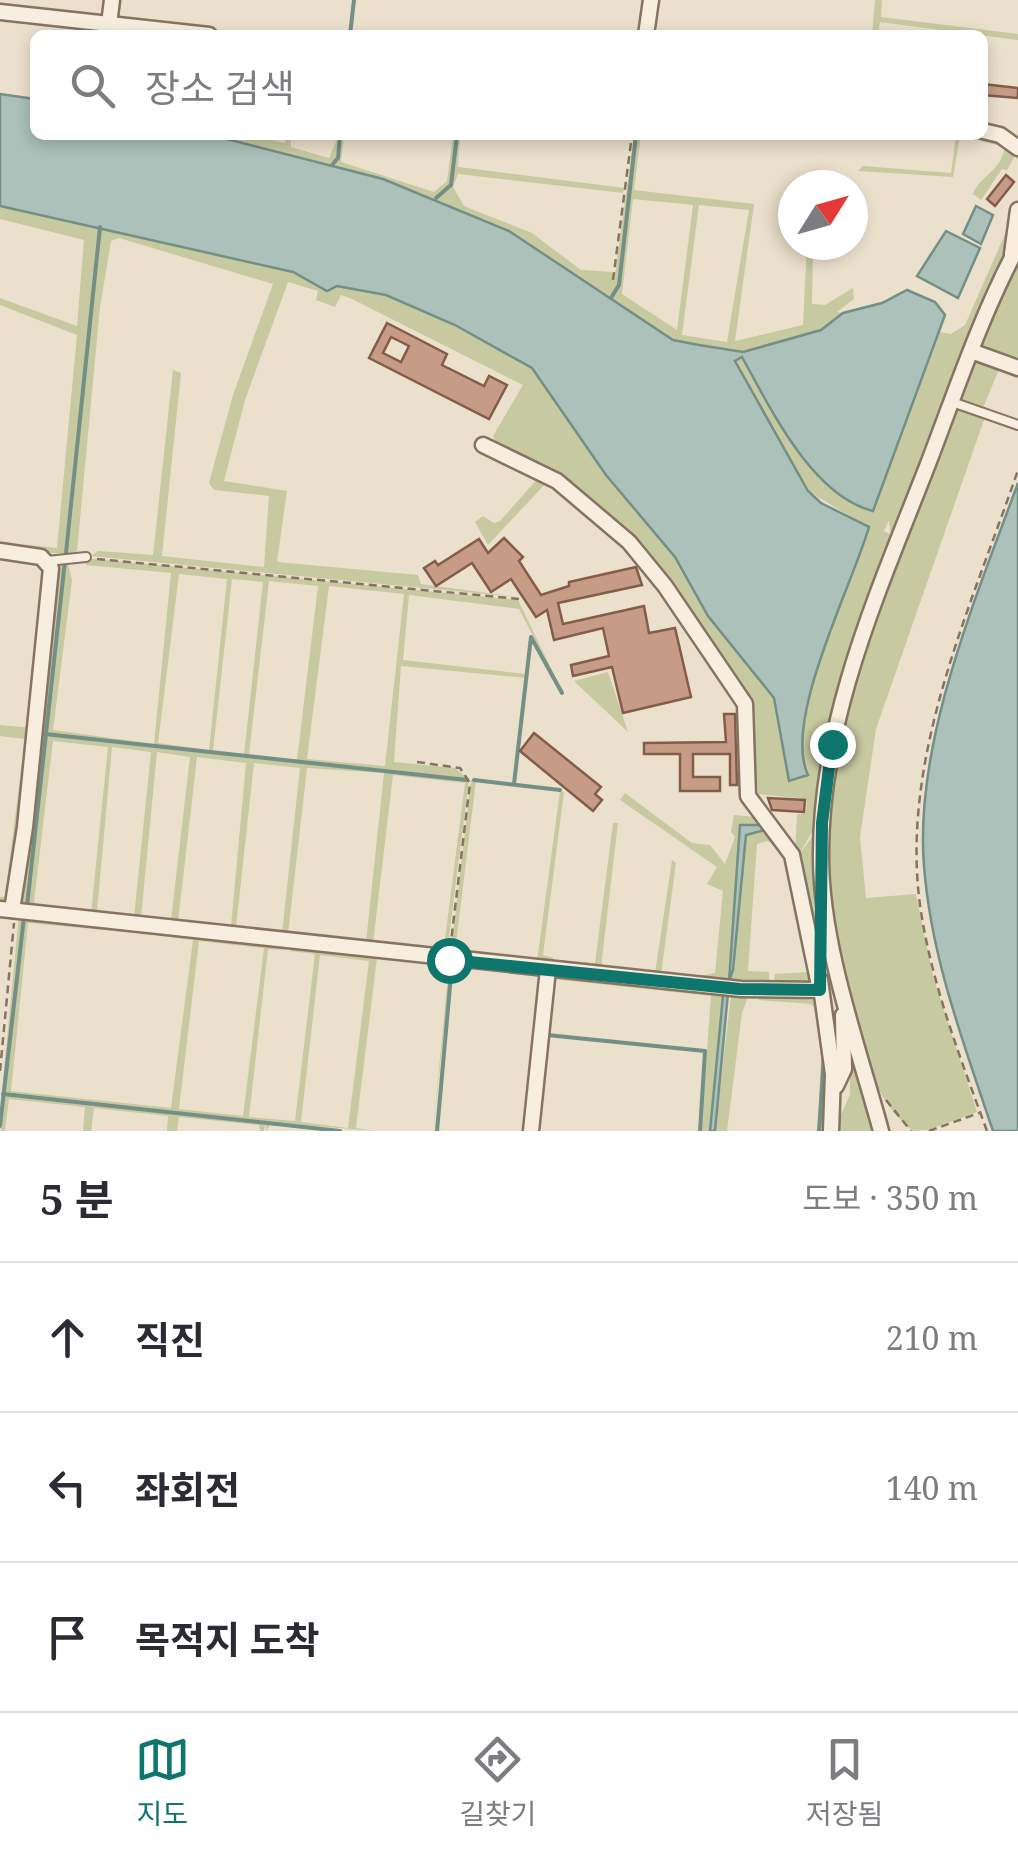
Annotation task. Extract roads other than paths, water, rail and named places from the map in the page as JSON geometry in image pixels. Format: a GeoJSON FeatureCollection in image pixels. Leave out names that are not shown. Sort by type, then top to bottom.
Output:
{"type":"FeatureCollection","features":[{"type":"Feature","properties":{"kind":"street"},"geometry":{"type":"LineString","coordinates":[[109,24],[112,0]]}},
{"type":"Feature","properties":{"kind":"street"},"geometry":{"type":"LineString","coordinates":[[647,30],[651,0]]}},
{"type":"Feature","properties":{"kind":"street"},"geometry":{"type":"LineString","coordinates":[[0,12],[164,30]]}},
{"type":"Feature","properties":{"kind":"street"},"geometry":{"type":"LineString","coordinates":[[988,132],[1000,135],[1018,148]]}},
{"type":"Feature","properties":{"kind":"street"},"geometry":{"type":"LineString","coordinates":[[820,990],[824,794],[847,682],[970,351],[1014,253],[1018,210]]}},
{"type":"Feature","properties":{"kind":"street"},"geometry":{"type":"LineString","coordinates":[[970,351],[1018,368]]}},
{"type":"Feature","properties":{"kind":"street"},"geometry":{"type":"LineString","coordinates":[[483,445],[557,482],[628,542],[664,586],[746,704],[748,796],[792,856],[820,990],[832,1052],[830,1131]]}},
{"type":"Feature","properties":{"kind":"street"},"geometry":{"type":"LineString","coordinates":[[0,551],[47,561],[50,591],[6,910],[740,989],[820,990]]}},
{"type":"Feature","properties":{"kind":"street"},"geometry":{"type":"LineString","coordinates":[[824,885],[840,980],[881,1131]]}},
{"type":"Feature","properties":{"kind":"street"},"geometry":{"type":"LineString","coordinates":[[531,1131],[548,969]]}},
{"type":"Feature","properties":{"kind":"street"},"geometry":{"type":"LineString","coordinates":[[833,1091],[844,1069],[840,980]]}},
{"type":"Feature","properties":{"kind":"lane"},"geometry":{"type":"LineString","coordinates":[[952,402],[1018,425]]}},
{"type":"Feature","properties":{"kind":"lane"},"geometry":{"type":"LineString","coordinates":[[47,561],[86,557]]}},
{"type":"Feature","properties":{"kind":"waterway"},"geometry":{"type":"LineString","coordinates":[[117,18],[119,0]]}},
{"type":"Feature","properties":{"kind":"waterway"},"geometry":{"type":"LineString","coordinates":[[351,30],[354,0]]}},
{"type":"Feature","properties":{"kind":"waterway"},"geometry":{"type":"LineString","coordinates":[[332,165],[338,158],[340,140]]}},
{"type":"Feature","properties":{"kind":"waterway"},"geometry":{"type":"LineString","coordinates":[[436,198],[451,185],[456,140]]}},
{"type":"Feature","properties":{"kind":"waterway"},"geometry":{"type":"LineString","coordinates":[[611,298],[619,285],[635,140]]}},
{"type":"Feature","properties":{"kind":"waterway"},"geometry":{"type":"LineString","coordinates":[[66,553],[100,227]]}},
{"type":"Feature","properties":{"kind":"waterway"},"geometry":{"type":"LineString","coordinates":[[27,906],[65,561]]}},
{"type":"Feature","properties":{"kind":"waterway"},"geometry":{"type":"LineString","coordinates":[[514,784],[531,637],[562,693]]}},
{"type":"Feature","properties":{"kind":"waterway"},"geometry":{"type":"LineString","coordinates":[[45,734],[467,780]]}},
{"type":"Feature","properties":{"kind":"waterway"},"geometry":{"type":"LineString","coordinates":[[474,780],[560,790]]}},
{"type":"Feature","properties":{"kind":"waterway"},"geometry":{"type":"LineString","coordinates":[[0,1126],[24,917]]}},
{"type":"Feature","properties":{"kind":"waterway"},"geometry":{"type":"LineString","coordinates":[[437,1131],[452,964]]}},
{"type":"Feature","properties":{"kind":"waterway"},"geometry":{"type":"LineString","coordinates":[[547,1035],[705,1051],[700,1131]]}},
{"type":"Feature","properties":{"kind":"waterway"},"geometry":{"type":"LineString","coordinates":[[819,1131],[824,1057]]}},
{"type":"Feature","properties":{"kind":"waterway"},"geometry":{"type":"LineString","coordinates":[[3,1094],[340,1131]]}}]}
